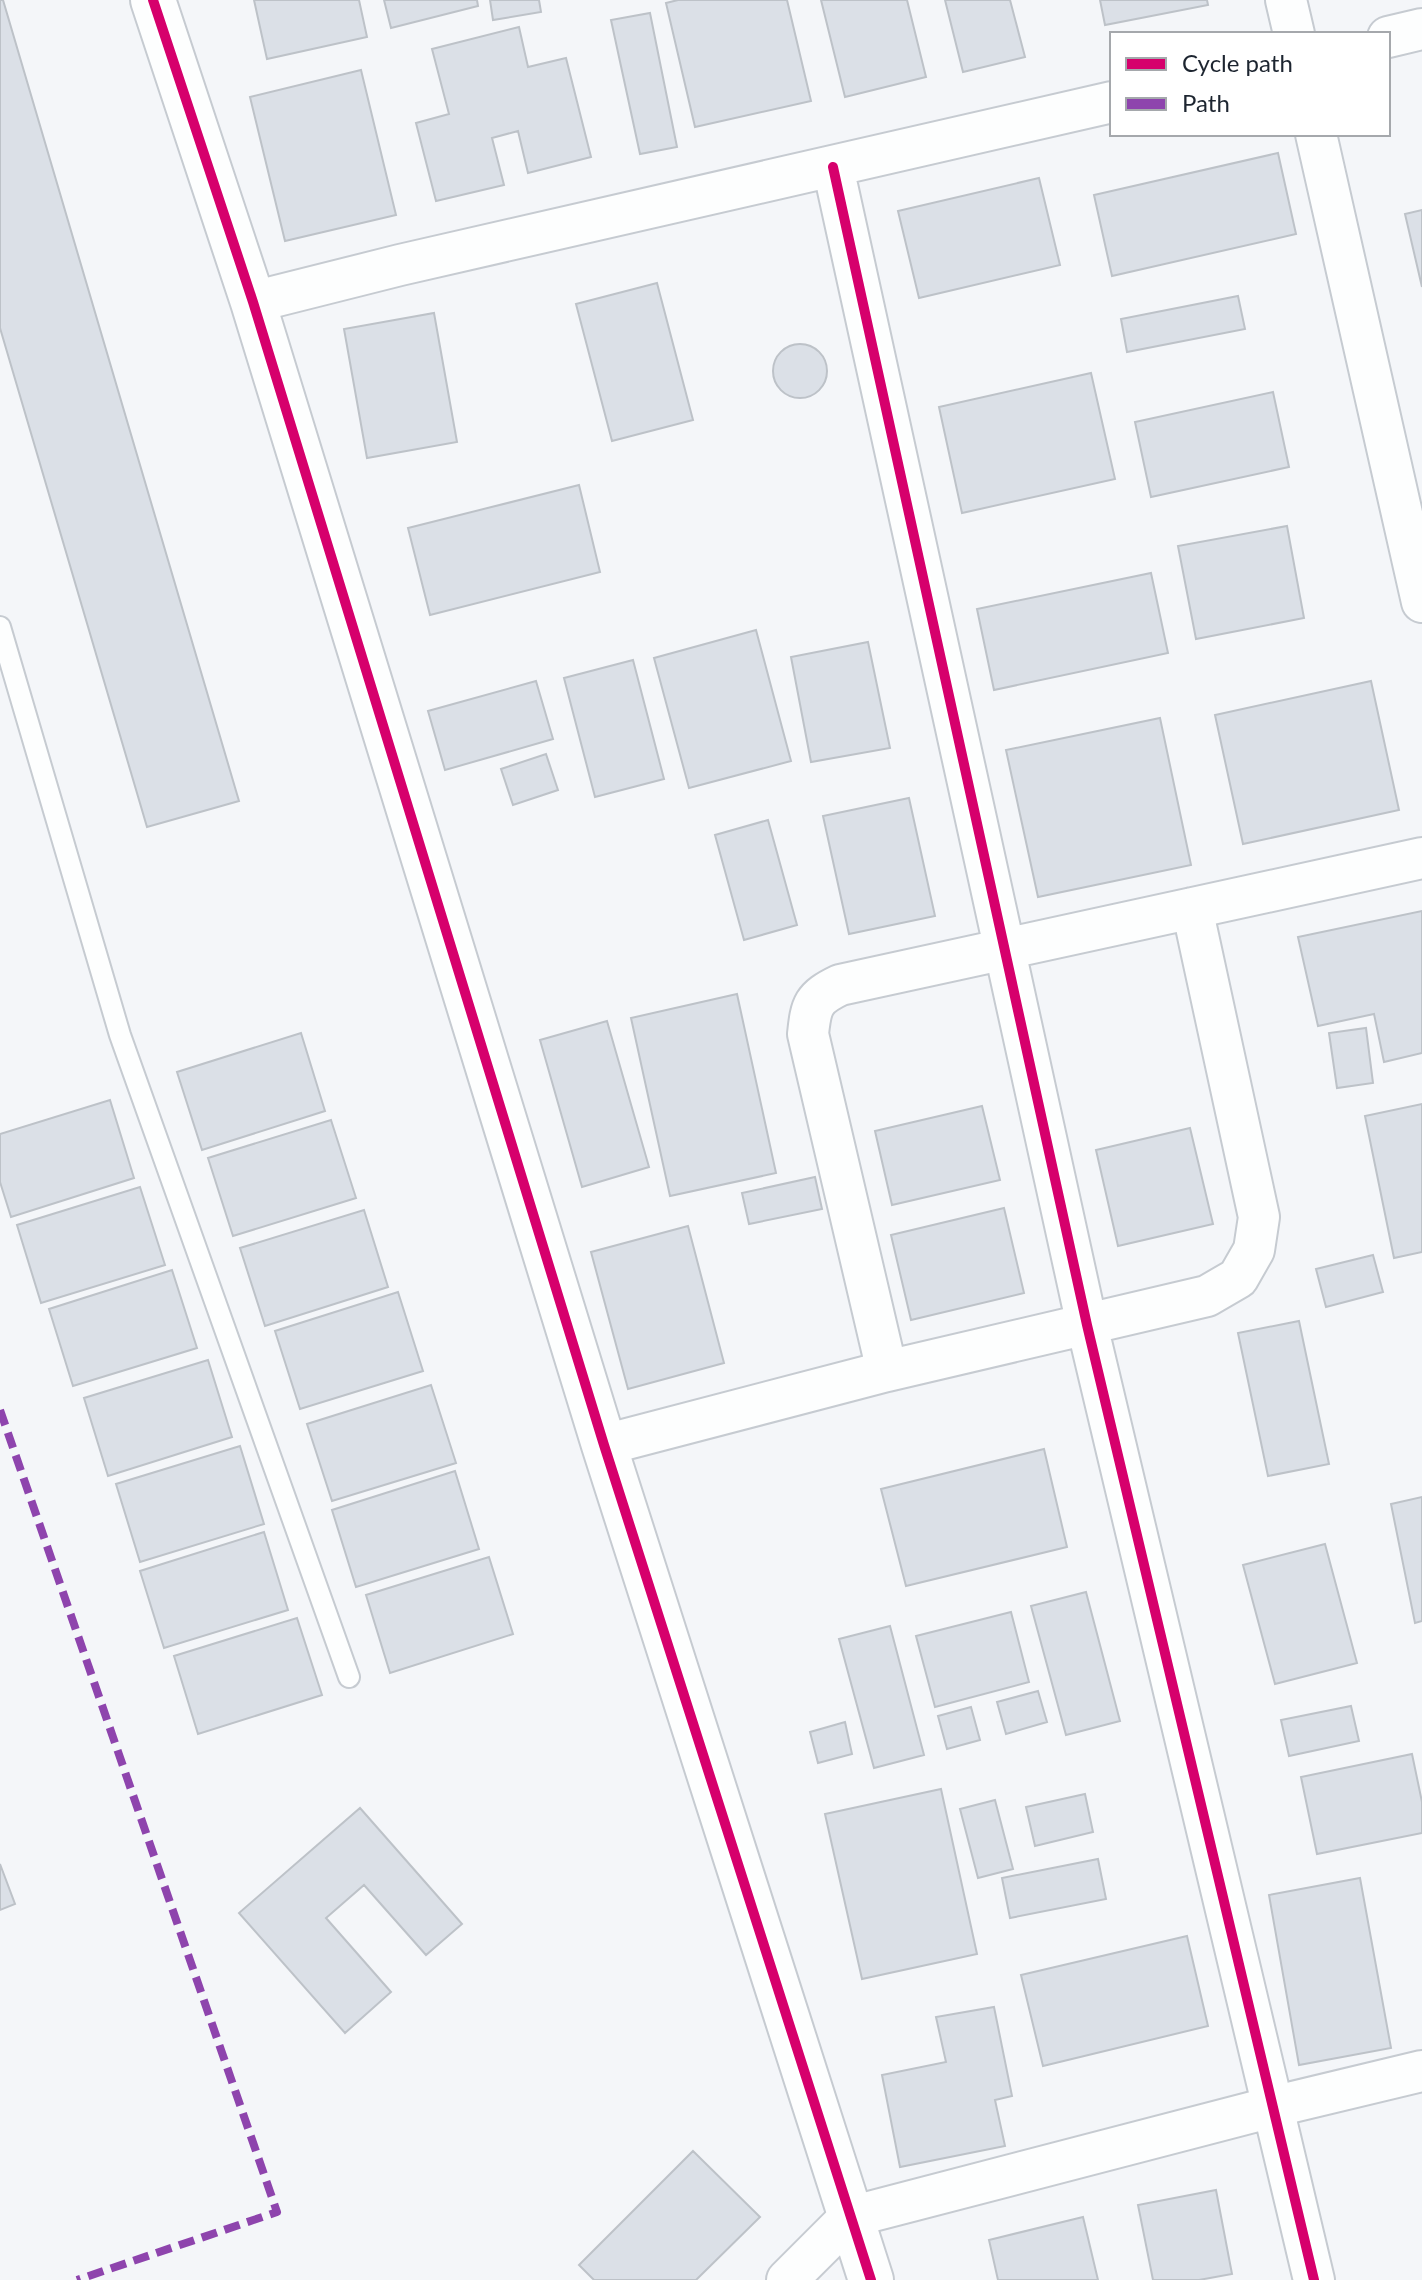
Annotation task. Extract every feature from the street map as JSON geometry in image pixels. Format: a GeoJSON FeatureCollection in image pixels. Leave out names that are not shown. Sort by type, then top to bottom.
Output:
{"type":"FeatureCollection","features":[{"type":"Feature","properties":{"kind":"street"},"geometry":{"type":"LineString","coordinates":[[153,0],[253,302],[604,1445],[871,2280]]}},
{"type":"Feature","properties":{"kind":"street"},"geometry":{"type":"LineString","coordinates":[[1286,0],[1294,32]]}},
{"type":"Feature","properties":{"kind":"street"},"geometry":{"type":"LineString","coordinates":[[1390,37],[1422,29]]}},
{"type":"Feature","properties":{"kind":"street"},"geometry":{"type":"LineString","coordinates":[[253,302],[1110,102]]}},
{"type":"Feature","properties":{"kind":"street"},"geometry":{"type":"LineString","coordinates":[[1316,136],[1422,602]]}},
{"type":"Feature","properties":{"kind":"street"},"geometry":{"type":"LineString","coordinates":[[833,167],[1087,1325],[1314,2280]]}},
{"type":"Feature","properties":{"kind":"street"},"geometry":{"type":"LineString","coordinates":[[887,1371],[808,1034],[810,1013],[818,996],[840,985],[1422,858]]}},
{"type":"Feature","properties":{"kind":"street"},"geometry":{"type":"LineString","coordinates":[[604,1445],[887,1371],[1207,1296],[1238,1278],[1254,1250],[1259,1217],[1192,908]]}},
{"type":"Feature","properties":{"kind":"street"},"geometry":{"type":"LineString","coordinates":[[787,2280],[850,2217],[1422,2071]]}},
{"type":"Feature","properties":{"kind":"lane"},"geometry":{"type":"LineString","coordinates":[[0,627],[120,1035],[349,1677]]}},
{"type":"Feature","properties":{"kind":"building"},"geometry":{"type":"Polygon","coordinates":[[[0,0],[3,0],[239,801],[147,827],[0,328],[0,0]]]}},
{"type":"Feature","properties":{"kind":"building"},"geometry":{"type":"Polygon","coordinates":[[[254,0],[359,0],[367,37],[267,59],[254,0]]]}},
{"type":"Feature","properties":{"kind":"building"},"geometry":{"type":"Polygon","coordinates":[[[384,0],[477,0],[478,6],[391,28],[384,0]]]}},
{"type":"Feature","properties":{"kind":"building"},"geometry":{"type":"Polygon","coordinates":[[[490,0],[539,0],[541,12],[493,20],[490,0]]]}},
{"type":"Feature","properties":{"kind":"building"},"geometry":{"type":"Polygon","coordinates":[[[678,0],[787,0],[811,101],[695,127],[666,3],[678,0]]]}},
{"type":"Feature","properties":{"kind":"building"},"geometry":{"type":"Polygon","coordinates":[[[821,0],[907,0],[926,77],[845,97],[821,0]]]}},
{"type":"Feature","properties":{"kind":"building"},"geometry":{"type":"Polygon","coordinates":[[[945,0],[1010,0],[1025,57],[963,72],[945,0]]]}},
{"type":"Feature","properties":{"kind":"building"},"geometry":{"type":"Polygon","coordinates":[[[1100,0],[1207,0],[1208,5],[1105,25],[1100,0]]]}},
{"type":"Feature","properties":{"kind":"building"},"geometry":{"type":"Polygon","coordinates":[[[650,13],[677,147],[640,154],[611,20],[650,13]]]}},
{"type":"Feature","properties":{"kind":"building"},"geometry":{"type":"Polygon","coordinates":[[[519,27],[528,67],[566,58],[591,157],[528,173],[518,131],[492,138],[504,185],[436,201],[416,123],[449,114],[432,49],[519,27]]]}},
{"type":"Feature","properties":{"kind":"building"},"geometry":{"type":"Polygon","coordinates":[[[361,70],[396,215],[285,241],[250,97],[361,70]]]}},
{"type":"Feature","properties":{"kind":"building"},"geometry":{"type":"Polygon","coordinates":[[[1278,153],[1296,234],[1112,276],[1094,195],[1278,153]]]}},
{"type":"Feature","properties":{"kind":"building"},"geometry":{"type":"Polygon","coordinates":[[[1039,178],[1060,265],[919,298],[898,211],[1039,178]]]}},
{"type":"Feature","properties":{"kind":"building"},"geometry":{"type":"Polygon","coordinates":[[[1422,210],[1422,287],[1405,214],[1422,210]]]}},
{"type":"Feature","properties":{"kind":"building"},"geometry":{"type":"Polygon","coordinates":[[[657,283],[693,420],[612,441],[576,304],[657,283]]]}},
{"type":"Feature","properties":{"kind":"building"},"geometry":{"type":"Polygon","coordinates":[[[1238,296],[1245,329],[1127,352],[1121,319],[1238,296]]]}},
{"type":"Feature","properties":{"kind":"building"},"geometry":{"type":"Polygon","coordinates":[[[434,313],[457,442],[367,458],[344,329],[434,313]]]}},
{"type":"Feature","properties":{"kind":"building"},"geometry":{"type":"Polygon","coordinates":[[[800,344],[819,352],[827,371],[819,390],[800,398],[781,390],[773,371],[781,352],[800,344]]]}},
{"type":"Feature","properties":{"kind":"building"},"geometry":{"type":"Polygon","coordinates":[[[1091,373],[1115,479],[962,513],[939,407],[1091,373]]]}},
{"type":"Feature","properties":{"kind":"building"},"geometry":{"type":"Polygon","coordinates":[[[1273,392],[1289,467],[1151,497],[1135,422],[1273,392]]]}},
{"type":"Feature","properties":{"kind":"building"},"geometry":{"type":"Polygon","coordinates":[[[579,485],[600,572],[430,615],[408,528],[579,485]]]}},
{"type":"Feature","properties":{"kind":"building"},"geometry":{"type":"Polygon","coordinates":[[[1287,526],[1304,618],[1196,639],[1178,546],[1287,526]]]}},
{"type":"Feature","properties":{"kind":"building"},"geometry":{"type":"Polygon","coordinates":[[[1151,573],[1168,653],[994,690],[977,609],[1151,573]]]}},
{"type":"Feature","properties":{"kind":"building"},"geometry":{"type":"Polygon","coordinates":[[[756,630],[791,761],[689,788],[654,658],[756,630]]]}},
{"type":"Feature","properties":{"kind":"building"},"geometry":{"type":"Polygon","coordinates":[[[868,642],[890,748],[811,762],[791,657],[868,642]]]}},
{"type":"Feature","properties":{"kind":"building"},"geometry":{"type":"Polygon","coordinates":[[[633,660],[664,779],[595,797],[564,678],[633,660]]]}},
{"type":"Feature","properties":{"kind":"building"},"geometry":{"type":"Polygon","coordinates":[[[536,681],[553,739],[445,770],[428,711],[536,681]]]}},
{"type":"Feature","properties":{"kind":"building"},"geometry":{"type":"Polygon","coordinates":[[[1371,681],[1399,810],[1243,844],[1215,715],[1371,681]]]}},
{"type":"Feature","properties":{"kind":"building"},"geometry":{"type":"Polygon","coordinates":[[[1160,718],[1191,865],[1038,897],[1006,750],[1160,718]]]}},
{"type":"Feature","properties":{"kind":"building"},"geometry":{"type":"Polygon","coordinates":[[[546,754],[558,790],[513,805],[501,769],[546,754]]]}},
{"type":"Feature","properties":{"kind":"building"},"geometry":{"type":"Polygon","coordinates":[[[909,798],[935,916],[849,934],[823,816],[909,798]]]}},
{"type":"Feature","properties":{"kind":"building"},"geometry":{"type":"Polygon","coordinates":[[[768,820],[797,925],[744,940],[715,835],[768,820]]]}},
{"type":"Feature","properties":{"kind":"building"},"geometry":{"type":"Polygon","coordinates":[[[1422,911],[1422,1053],[1384,1062],[1374,1014],[1318,1026],[1298,937],[1422,911]]]}},
{"type":"Feature","properties":{"kind":"building"},"geometry":{"type":"Polygon","coordinates":[[[737,994],[776,1173],[670,1196],[631,1018],[737,994]]]}},
{"type":"Feature","properties":{"kind":"building"},"geometry":{"type":"Polygon","coordinates":[[[607,1021],[649,1167],[582,1187],[540,1040],[607,1021]]]}},
{"type":"Feature","properties":{"kind":"building"},"geometry":{"type":"Polygon","coordinates":[[[1366,1028],[1373,1083],[1337,1088],[1329,1033],[1366,1028]]]}},
{"type":"Feature","properties":{"kind":"building"},"geometry":{"type":"Polygon","coordinates":[[[301,1033],[325,1111],[202,1150],[177,1072],[301,1033]]]}},
{"type":"Feature","properties":{"kind":"building"},"geometry":{"type":"Polygon","coordinates":[[[110,1100],[134,1178],[11,1217],[0,1182],[0,1134],[110,1100]]]}},
{"type":"Feature","properties":{"kind":"building"},"geometry":{"type":"Polygon","coordinates":[[[1422,1104],[1422,1252],[1394,1258],[1365,1116],[1422,1104]]]}},
{"type":"Feature","properties":{"kind":"building"},"geometry":{"type":"Polygon","coordinates":[[[982,1106],[1000,1180],[892,1205],[875,1131],[982,1106]]]}},
{"type":"Feature","properties":{"kind":"building"},"geometry":{"type":"Polygon","coordinates":[[[331,1120],[356,1198],[233,1236],[208,1158],[331,1120]]]}},
{"type":"Feature","properties":{"kind":"building"},"geometry":{"type":"Polygon","coordinates":[[[1190,1128],[1213,1224],[1118,1246],[1096,1150],[1190,1128]]]}},
{"type":"Feature","properties":{"kind":"building"},"geometry":{"type":"Polygon","coordinates":[[[815,1177],[822,1209],[749,1224],[742,1193],[815,1177]]]}},
{"type":"Feature","properties":{"kind":"building"},"geometry":{"type":"Polygon","coordinates":[[[140,1187],[165,1265],[41,1303],[17,1225],[140,1187]]]}},
{"type":"Feature","properties":{"kind":"building"},"geometry":{"type":"Polygon","coordinates":[[[1004,1208],[1024,1293],[911,1320],[891,1235],[1004,1208]]]}},
{"type":"Feature","properties":{"kind":"building"},"geometry":{"type":"Polygon","coordinates":[[[364,1210],[388,1287],[265,1326],[240,1248],[364,1210]]]}},
{"type":"Feature","properties":{"kind":"building"},"geometry":{"type":"Polygon","coordinates":[[[688,1226],[724,1363],[628,1389],[591,1252],[688,1226]]]}},
{"type":"Feature","properties":{"kind":"building"},"geometry":{"type":"Polygon","coordinates":[[[1373,1255],[1383,1292],[1326,1307],[1316,1269],[1373,1255]]]}},
{"type":"Feature","properties":{"kind":"building"},"geometry":{"type":"Polygon","coordinates":[[[172,1270],[197,1348],[73,1386],[49,1309],[172,1270]]]}},
{"type":"Feature","properties":{"kind":"building"},"geometry":{"type":"Polygon","coordinates":[[[398,1292],[423,1371],[300,1409],[275,1331],[398,1292]]]}},
{"type":"Feature","properties":{"kind":"building"},"geometry":{"type":"Polygon","coordinates":[[[1299,1321],[1329,1464],[1268,1476],[1238,1333],[1299,1321]]]}},
{"type":"Feature","properties":{"kind":"building"},"geometry":{"type":"Polygon","coordinates":[[[208,1360],[232,1437],[108,1476],[84,1398],[208,1360]]]}},
{"type":"Feature","properties":{"kind":"building"},"geometry":{"type":"Polygon","coordinates":[[[431,1385],[456,1463],[332,1501],[307,1424],[431,1385]]]}},
{"type":"Feature","properties":{"kind":"building"},"geometry":{"type":"Polygon","coordinates":[[[240,1446],[264,1524],[140,1562],[116,1484],[240,1446]]]}},
{"type":"Feature","properties":{"kind":"building"},"geometry":{"type":"Polygon","coordinates":[[[1044,1449],[1067,1547],[906,1586],[881,1489],[1044,1449]]]}},
{"type":"Feature","properties":{"kind":"building"},"geometry":{"type":"Polygon","coordinates":[[[455,1471],[479,1549],[356,1587],[332,1510],[455,1471]]]}},
{"type":"Feature","properties":{"kind":"building"},"geometry":{"type":"Polygon","coordinates":[[[1422,1497],[1422,1621],[1415,1623],[1391,1504],[1422,1497]]]}},
{"type":"Feature","properties":{"kind":"building"},"geometry":{"type":"Polygon","coordinates":[[[264,1532],[288,1610],[164,1648],[140,1571],[264,1532]]]}},
{"type":"Feature","properties":{"kind":"building"},"geometry":{"type":"Polygon","coordinates":[[[1325,1544],[1357,1663],[1275,1684],[1243,1565],[1325,1544]]]}},
{"type":"Feature","properties":{"kind":"building"},"geometry":{"type":"Polygon","coordinates":[[[489,1557],[513,1634],[390,1673],[366,1595],[489,1557]]]}},
{"type":"Feature","properties":{"kind":"building"},"geometry":{"type":"Polygon","coordinates":[[[1086,1592],[1120,1721],[1066,1735],[1031,1606],[1086,1592]]]}},
{"type":"Feature","properties":{"kind":"building"},"geometry":{"type":"Polygon","coordinates":[[[1011,1612],[1029,1682],[935,1707],[916,1636],[1011,1612]]]}},
{"type":"Feature","properties":{"kind":"building"},"geometry":{"type":"Polygon","coordinates":[[[297,1618],[322,1695],[198,1734],[174,1656],[297,1618]]]}},
{"type":"Feature","properties":{"kind":"building"},"geometry":{"type":"Polygon","coordinates":[[[890,1626],[924,1755],[874,1768],[839,1639],[890,1626]]]}},
{"type":"Feature","properties":{"kind":"building"},"geometry":{"type":"Polygon","coordinates":[[[1038,1691],[1047,1722],[1006,1734],[997,1702],[1038,1691]]]}},
{"type":"Feature","properties":{"kind":"building"},"geometry":{"type":"Polygon","coordinates":[[[1351,1706],[1359,1741],[1289,1756],[1281,1720],[1351,1706]]]}},
{"type":"Feature","properties":{"kind":"building"},"geometry":{"type":"Polygon","coordinates":[[[971,1707],[980,1740],[947,1749],[938,1716],[971,1707]]]}},
{"type":"Feature","properties":{"kind":"building"},"geometry":{"type":"Polygon","coordinates":[[[845,1722],[852,1754],[818,1763],[810,1732],[845,1722]]]}},
{"type":"Feature","properties":{"kind":"building"},"geometry":{"type":"Polygon","coordinates":[[[1412,1754],[1422,1802],[1422,1833],[1317,1854],[1301,1777],[1412,1754]]]}},
{"type":"Feature","properties":{"kind":"building"},"geometry":{"type":"Polygon","coordinates":[[[941,1789],[977,1954],[862,1979],[825,1814],[941,1789]]]}},
{"type":"Feature","properties":{"kind":"building"},"geometry":{"type":"Polygon","coordinates":[[[1085,1794],[1093,1832],[1035,1846],[1026,1807],[1085,1794]]]}},
{"type":"Feature","properties":{"kind":"building"},"geometry":{"type":"Polygon","coordinates":[[[995,1800],[1013,1869],[978,1878],[960,1809],[995,1800]]]}},
{"type":"Feature","properties":{"kind":"building"},"geometry":{"type":"Polygon","coordinates":[[[360,1808],[462,1924],[426,1955],[364,1885],[326,1918],[391,1992],[345,2033],[239,1913],[360,1808]]]}},
{"type":"Feature","properties":{"kind":"building"},"geometry":{"type":"Polygon","coordinates":[[[1098,1859],[1106,1899],[1010,1918],[1002,1878],[1098,1859]]]}},
{"type":"Feature","properties":{"kind":"building"},"geometry":{"type":"Polygon","coordinates":[[[0,1864],[15,1904],[0,1910],[0,1864]]]}},
{"type":"Feature","properties":{"kind":"building"},"geometry":{"type":"Polygon","coordinates":[[[1360,1878],[1391,2048],[1299,2065],[1269,1895],[1360,1878]]]}},
{"type":"Feature","properties":{"kind":"building"},"geometry":{"type":"Polygon","coordinates":[[[1187,1936],[1208,2026],[1043,2066],[1021,1975],[1187,1936]]]}},
{"type":"Feature","properties":{"kind":"building"},"geometry":{"type":"Polygon","coordinates":[[[994,2007],[1012,2096],[995,2100],[1005,2146],[900,2167],[882,2075],[946,2062],[936,2017],[994,2007]]]}},
{"type":"Feature","properties":{"kind":"building"},"geometry":{"type":"Polygon","coordinates":[[[693,2151],[760,2217],[696,2280],[594,2280],[579,2265],[693,2151]]]}},
{"type":"Feature","properties":{"kind":"building"},"geometry":{"type":"Polygon","coordinates":[[[1216,2190],[1232,2274],[1199,2280],[1153,2280],[1138,2205],[1216,2190]]]}},
{"type":"Feature","properties":{"kind":"building"},"geometry":{"type":"Polygon","coordinates":[[[1083,2217],[1098,2280],[998,2280],[989,2240],[1083,2217]]]}},
{"type":"Feature","properties":{"kind":"marked path"},"geometry":{"type":"LineString","coordinates":[[0,1410],[277,2212],[77,2280]]}},
{"type":"Feature","properties":{"kind":"cycle path"},"geometry":{"type":"LineString","coordinates":[[153,0],[253,302],[604,1445],[871,2280]]}},
{"type":"Feature","properties":{"kind":"cycle path"},"geometry":{"type":"LineString","coordinates":[[833,167],[1087,1325],[1314,2280]]}}]}
